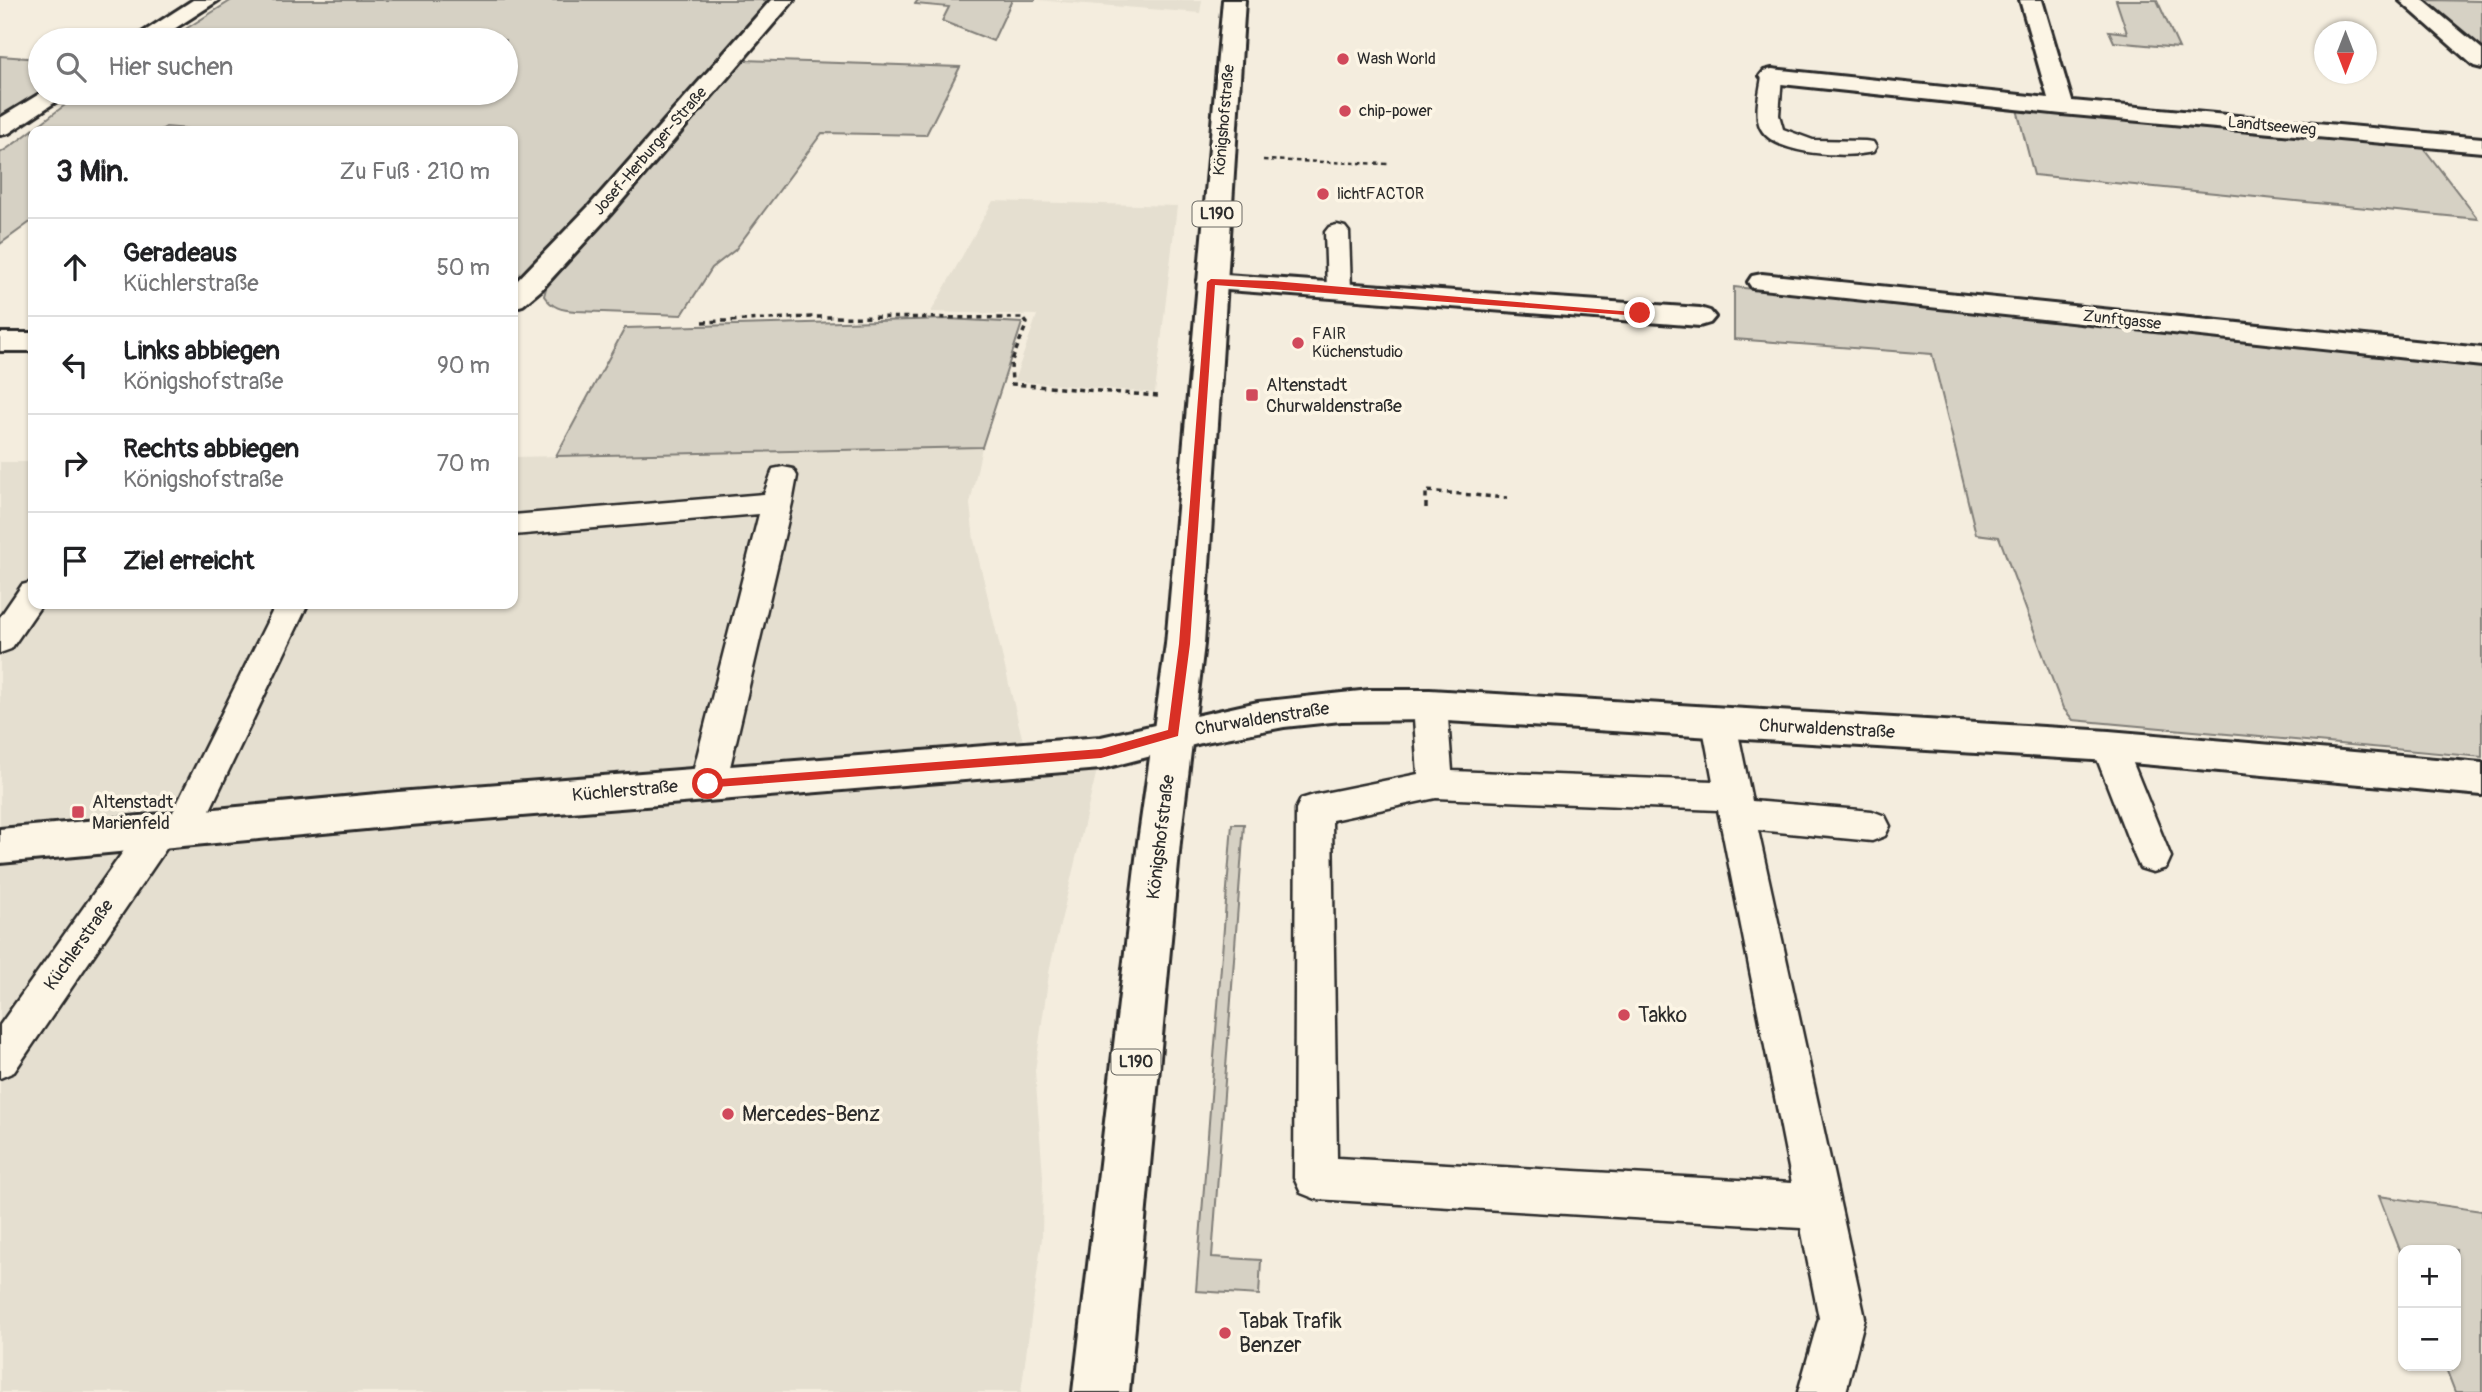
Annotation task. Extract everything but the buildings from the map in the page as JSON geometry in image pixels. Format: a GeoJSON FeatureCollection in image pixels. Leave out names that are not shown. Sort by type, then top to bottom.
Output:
{"type":"FeatureCollection","features":[{"type":"Feature","properties":{"kind":"street"},"geometry":{"type":"LineString","coordinates":[[162,28],[208,0]]}},
{"type":"Feature","properties":{"kind":"street","name":"Josef-Herburger-Straße"},"geometry":{"type":"LineString","coordinates":[[518,295],[599,211],[783,0]]}},
{"type":"Feature","properties":{"kind":"street","name":"Königshofstraße"},"geometry":{"type":"LineString","coordinates":[[1101,1392],[1185,644],[1234,0]]}},
{"type":"Feature","properties":{"kind":"street"},"geometry":{"type":"LineString","coordinates":[[2031,0],[2062,107]]}},
{"type":"Feature","properties":{"kind":"street"},"geometry":{"type":"LineString","coordinates":[[2410,0],[2482,61]]}},
{"type":"Feature","properties":{"kind":"street","name":"Landtseeweg"},"geometry":{"type":"LineString","coordinates":[[1772,76],[2062,107],[2482,145]]}},
{"type":"Feature","properties":{"kind":"street"},"geometry":{"type":"LineString","coordinates":[[0,128],[37,105]]}},
{"type":"Feature","properties":{"kind":"street"},"geometry":{"type":"LineString","coordinates":[[1211,282],[1339,289],[1700,317]]}},
{"type":"Feature","properties":{"kind":"street","name":"Zunftgasse"},"geometry":{"type":"LineString","coordinates":[[1762,282],[2482,357]]}},
{"type":"Feature","properties":{"kind":"street"},"geometry":{"type":"LineString","coordinates":[[0,342],[28,342]]}},
{"type":"Feature","properties":{"kind":"street","name":"Churwaldenstraße"},"geometry":{"type":"LineString","coordinates":[[1174,733],[1313,708],[1430,705],[1480,698],[1719,723],[2109,746],[2482,779]]}},
{"type":"Feature","properties":{"kind":"street","name":"Küchlerstraße"},"geometry":{"type":"LineString","coordinates":[[0,846],[708,784],[1101,754],[1174,733]]}},
{"type":"Feature","properties":{"kind":"lane"},"geometry":{"type":"LineString","coordinates":[[1772,76],[1770,127],[1777,136],[1811,145],[1865,148]]}},
{"type":"Feature","properties":{"kind":"lane"},"geometry":{"type":"LineString","coordinates":[[1337,232],[1339,289]]}},
{"type":"Feature","properties":{"kind":"lane"},"geometry":{"type":"LineString","coordinates":[[518,524],[780,489],[708,784]]}},
{"type":"Feature","properties":{"kind":"lane"},"geometry":{"type":"LineString","coordinates":[[0,641],[28,600]]}},
{"type":"Feature","properties":{"kind":"lane"},"geometry":{"type":"LineString","coordinates":[[171,830],[289,609]]}},
{"type":"Feature","properties":{"kind":"lane"},"geometry":{"type":"LineString","coordinates":[[1430,705],[1436,784]]}},
{"type":"Feature","properties":{"kind":"lane"},"geometry":{"type":"LineString","coordinates":[[1719,723],[1842,1318],[1822,1392]]}},
{"type":"Feature","properties":{"kind":"lane"},"geometry":{"type":"LineString","coordinates":[[2109,746],[2153,857]]}},
{"type":"Feature","properties":{"kind":"lane"},"geometry":{"type":"LineString","coordinates":[[1820,1207],[1317,1178],[1314,809],[1436,784],[1735,805],[1872,827]]}},
{"type":"Feature","properties":{"kind":"lane","name":"Küchlerstraße"},"geometry":{"type":"LineString","coordinates":[[0,1059],[171,830]]}},
{"type":"Feature","properties":{"kind":"path"},"geometry":{"type":"LineString","coordinates":[[1252,159],[1390,164]]}},
{"type":"Feature","properties":{"kind":"path"},"geometry":{"type":"LineString","coordinates":[[703,322],[811,317],[1023,318],[1027,323],[1025,331],[1009,373],[1012,384],[1160,396]]}},
{"type":"Feature","properties":{"kind":"path"},"geometry":{"type":"LineString","coordinates":[[1426,508],[1426,491],[1507,498]]}},
{"type":"Feature","properties":{"kind":"shaded area"},"geometry":{"type":"Polygon","coordinates":[[[232,0],[771,0],[585,209],[518,277],[518,126],[38,126],[65,105],[518,105],[518,28],[187,28],[232,0]]]}},
{"type":"Feature","properties":{"kind":"shaded area"},"geometry":{"type":"Polygon","coordinates":[[[918,0],[1012,0],[993,41],[942,21],[949,7],[915,4],[918,0]]]}},
{"type":"Feature","properties":{"kind":"shaded area"},"geometry":{"type":"Polygon","coordinates":[[[1036,0],[1202,0],[1200,13],[1036,0]]]}},
{"type":"Feature","properties":{"kind":"shaded area"},"geometry":{"type":"Polygon","coordinates":[[[2116,0],[2157,0],[2179,48],[2114,42],[2109,31],[2127,33],[2116,0]]]}},
{"type":"Feature","properties":{"kind":"shaded area"},"geometry":{"type":"Polygon","coordinates":[[[2430,0],[2482,1],[2482,52],[2425,4],[2430,0]]]}},
{"type":"Feature","properties":{"kind":"shaded area"},"geometry":{"type":"Polygon","coordinates":[[[0,56],[28,58],[28,105],[0,122],[0,56]]]}},
{"type":"Feature","properties":{"kind":"shaded area"},"geometry":{"type":"Polygon","coordinates":[[[743,60],[960,67],[926,135],[822,133],[735,250],[712,268],[682,315],[571,311],[550,303],[544,296],[546,288],[743,60]]]}},
{"type":"Feature","properties":{"kind":"shaded area"},"geometry":{"type":"Polygon","coordinates":[[[2017,109],[2422,146],[2478,219],[2034,175],[2017,109]]]}},
{"type":"Feature","properties":{"kind":"shaded area"},"geometry":{"type":"Polygon","coordinates":[[[28,134],[28,224],[0,244],[0,153],[28,134]]]}},
{"type":"Feature","properties":{"kind":"shaded area"},"geometry":{"type":"Polygon","coordinates":[[[993,201],[1177,206],[1155,393],[1014,381],[1037,315],[931,312],[993,201]]]}},
{"type":"Feature","properties":{"kind":"shaded area"},"geometry":{"type":"Polygon","coordinates":[[[1734,287],[2482,363],[2482,757],[2073,720],[2063,708],[1999,537],[1976,534],[1932,354],[1734,339],[1734,287]]]}},
{"type":"Feature","properties":{"kind":"shaded area"},"geometry":{"type":"Polygon","coordinates":[[[948,319],[1022,323],[982,447],[556,456],[625,328],[948,319]]]}},
{"type":"Feature","properties":{"kind":"shaded area"},"geometry":{"type":"Polygon","coordinates":[[[982,447],[970,504],[974,540],[1027,758],[1101,753],[1050,967],[1035,1071],[1043,1176],[1042,1238],[1021,1392],[0,1392],[0,462],[28,462],[28,609],[518,609],[518,457],[982,447]]]}},
{"type":"Feature","properties":{"kind":"shaded area"},"geometry":{"type":"Polygon","coordinates":[[[1232,824],[1244,824],[1212,1257],[1261,1260],[1259,1295],[1196,1291],[1232,824]]]}},
{"type":"Feature","properties":{"kind":"shaded area"},"geometry":{"type":"Polygon","coordinates":[[[2379,1196],[2482,1211],[2482,1392],[2455,1392],[2447,1371],[2461,1371],[2461,1245],[2398,1245],[2379,1196]]]}},
{"type":"Feature","properties":{"kind":"place","name":"Wash World"},"geometry":{"type":"Point","coordinates":[1343,59]}},
{"type":"Feature","properties":{"kind":"place","name":"chip-power"},"geometry":{"type":"Point","coordinates":[1345,111]}},
{"type":"Feature","properties":{"kind":"place","name":"lichtFACTOR"},"geometry":{"type":"Point","coordinates":[1323,194]}},
{"type":"Feature","properties":{"kind":"place","name":"FAIR Küchenstudio"},"geometry":{"type":"Point","coordinates":[1298,343]}},
{"type":"Feature","properties":{"kind":"place","name":"Altenstadt Churwaldenstraße"},"geometry":{"type":"Point","coordinates":[1252,395]}},
{"type":"Feature","properties":{"kind":"place","name":"Altenstadt Marienfeld"},"geometry":{"type":"Point","coordinates":[78,812]}},
{"type":"Feature","properties":{"kind":"place","name":"Takko"},"geometry":{"type":"Point","coordinates":[1624,1015]}},
{"type":"Feature","properties":{"kind":"place","name":"Mercedes-Benz"},"geometry":{"type":"Point","coordinates":[728,1114]}},
{"type":"Feature","properties":{"kind":"place","name":"Tabak Trafik Benzer"},"geometry":{"type":"Point","coordinates":[1225,1333]}},
{"type":"Feature","properties":{"kind":"route"},"geometry":{"type":"LineString","coordinates":[[708,784],[1101,754],[1174,733],[1185,644],[1211,282],[1273,284],[1640,313]]}}]}
